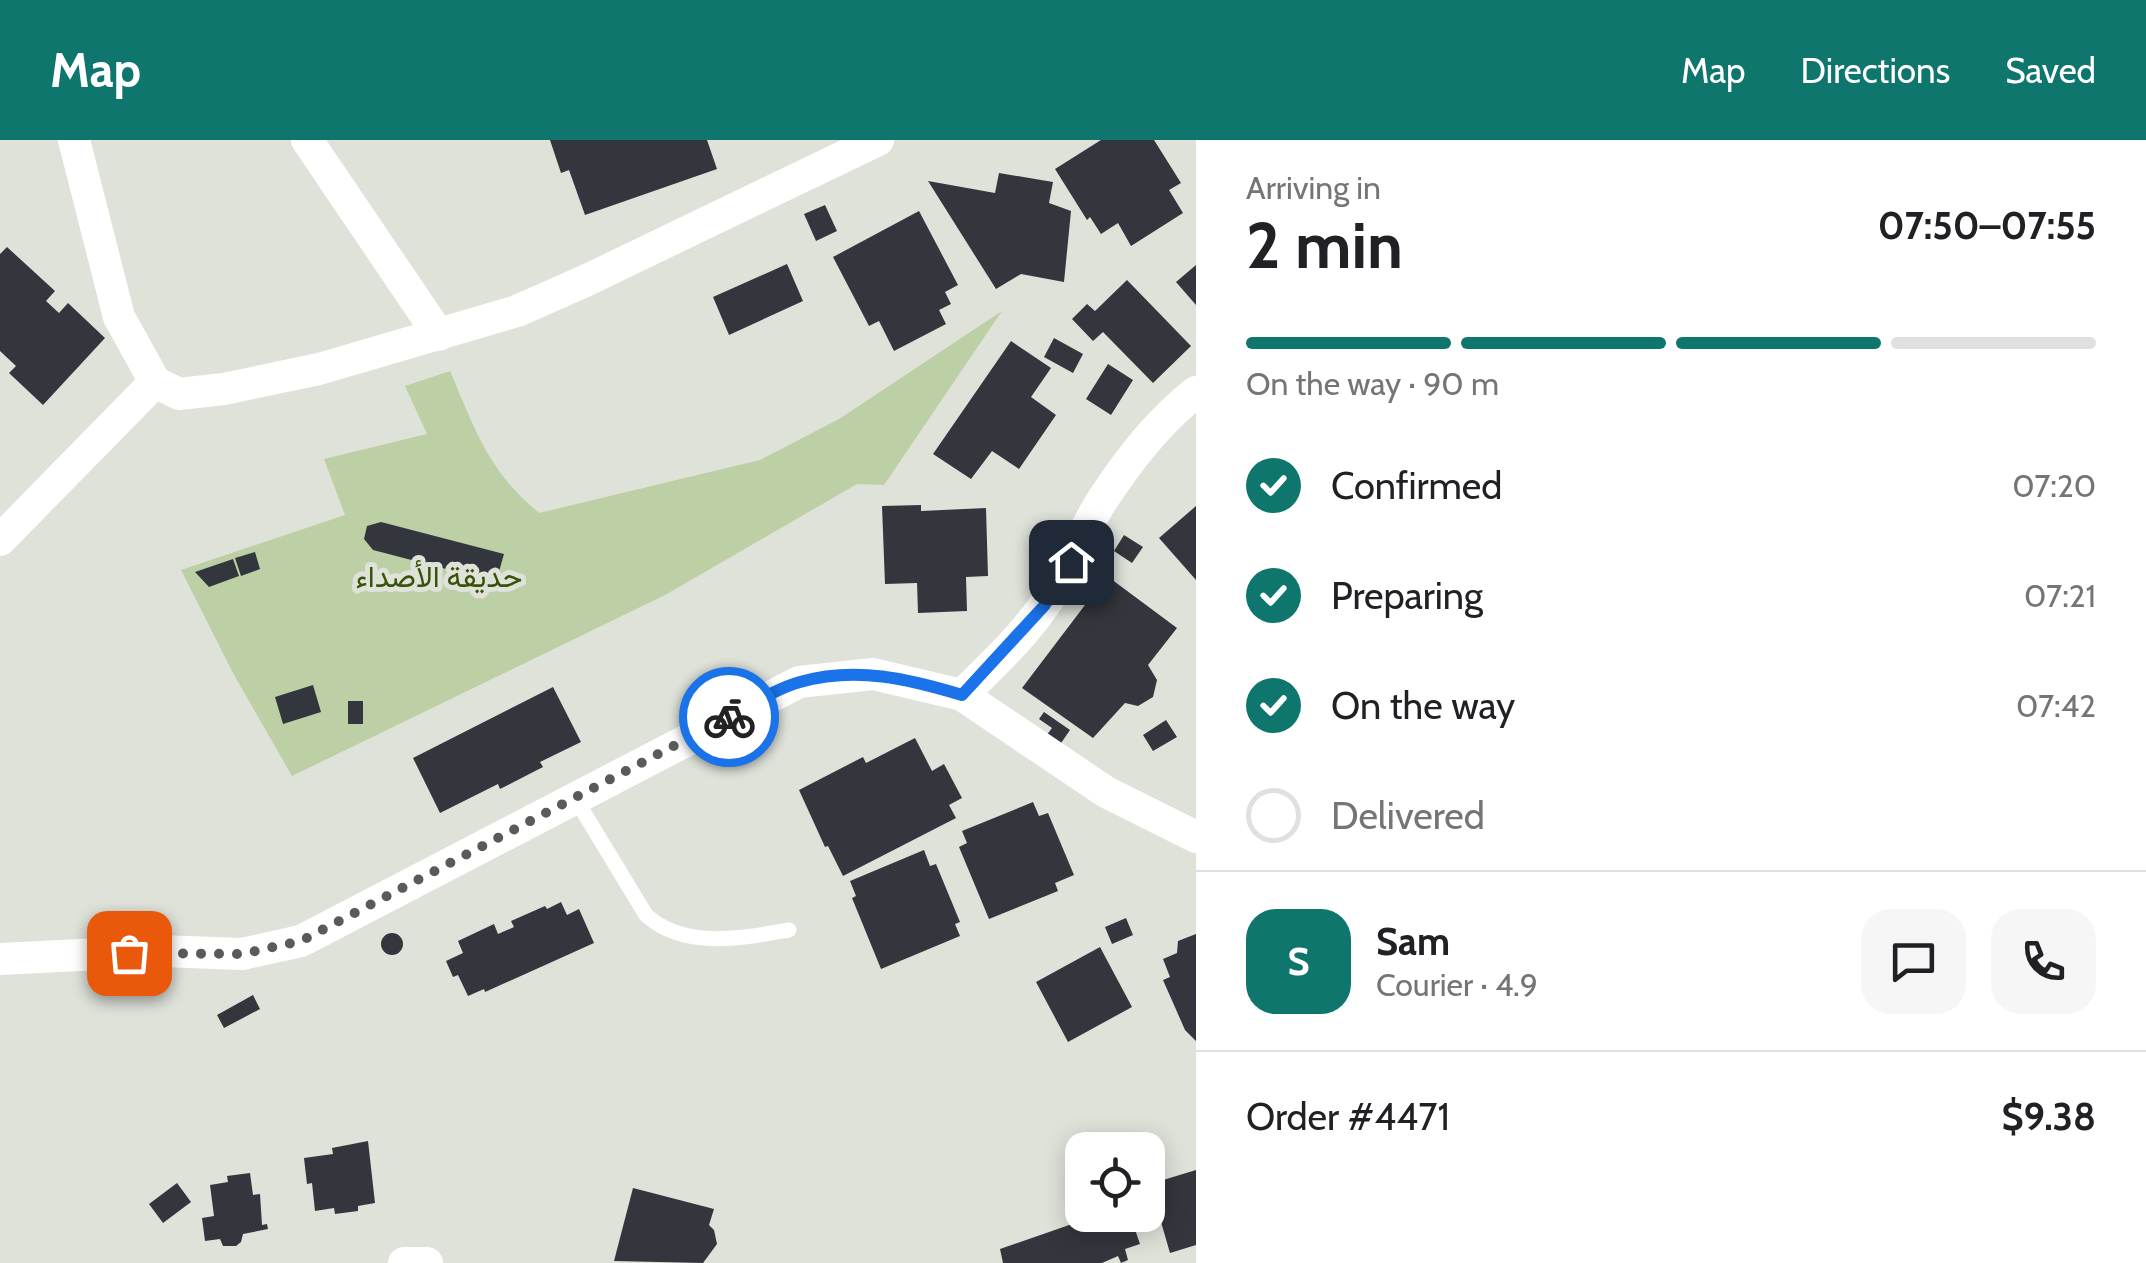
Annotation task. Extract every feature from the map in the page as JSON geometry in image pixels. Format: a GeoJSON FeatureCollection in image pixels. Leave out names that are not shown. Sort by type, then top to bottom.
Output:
{"type":"FeatureCollection","features":[{"type":"Feature","properties":{"kind":"street"},"geometry":{"type":"LineString","coordinates":[[74,140],[119,317],[155,382],[179,394],[224,390],[318,369],[516,310],[585,281],[878,140]]}},
{"type":"Feature","properties":{"kind":"street"},"geometry":{"type":"LineString","coordinates":[[308,140],[440,335]]}},
{"type":"Feature","properties":{"kind":"street"},"geometry":{"type":"LineString","coordinates":[[0,540],[155,382]]}},
{"type":"Feature","properties":{"kind":"street"},"geometry":{"type":"LineString","coordinates":[[962,695],[1044,606],[1103,498],[1142,446],[1196,392]]}},
{"type":"Feature","properties":{"kind":"street"},"geometry":{"type":"LineString","coordinates":[[0,959],[161,951],[242,954],[301,941],[799,682],[873,674],[962,695],[1106,792],[1196,837]]}},
{"type":"Feature","properties":{"kind":"street"},"geometry":{"type":"LineString","coordinates":[[404,1263],[427,1263]]}},
{"type":"Feature","properties":{"kind":"lane"},"geometry":{"type":"LineString","coordinates":[[575,798],[646,915],[658,926],[702,938],[741,938],[789,930]]}},
{"type":"Feature","properties":{"kind":"green space","name":"حديقة الأصداء"},"geometry":{"type":"Polygon","coordinates":[[[1002,311],[884,485],[857,484],[665,595],[292,776],[233,673],[181,570],[345,515],[324,459],[427,434],[405,386],[450,371],[495,465],[539,513],[760,460],[839,419],[1002,311]]]}},
{"type":"Feature","properties":{"kind":"building"},"geometry":{"type":"Polygon","coordinates":[[[550,140],[707,140],[717,169],[585,215],[569,170],[561,173],[550,140]]]}},
{"type":"Feature","properties":{"kind":"building"},"geometry":{"type":"Polygon","coordinates":[[[1101,140],[1154,140],[1181,183],[1169,190],[1183,213],[1131,246],[1118,223],[1101,234],[1090,217],[1087,220],[1055,169],[1101,140]]]}},
{"type":"Feature","properties":{"kind":"building"},"geometry":{"type":"Polygon","coordinates":[[[999,173],[1053,182],[1049,203],[1071,211],[1064,282],[1021,274],[996,289],[928,181],[995,193],[999,173]]]}},
{"type":"Feature","properties":{"kind":"building"},"geometry":{"type":"Polygon","coordinates":[[[825,205],[837,231],[816,241],[804,214],[825,205]]]}},
{"type":"Feature","properties":{"kind":"building"},"geometry":{"type":"Polygon","coordinates":[[[919,211],[958,285],[945,292],[951,304],[939,310],[946,324],[894,351],[879,321],[869,326],[833,257],[919,211]]]}},
{"type":"Feature","properties":{"kind":"building"},"geometry":{"type":"Polygon","coordinates":[[[7,247],[55,291],[46,301],[59,313],[68,303],[105,338],[43,405],[9,373],[16,366],[0,351],[0,254],[7,247]]]}},
{"type":"Feature","properties":{"kind":"building"},"geometry":{"type":"Polygon","coordinates":[[[787,264],[803,301],[729,335],[713,297],[787,264]]]}},
{"type":"Feature","properties":{"kind":"building"},"geometry":{"type":"Polygon","coordinates":[[[1196,265],[1196,305],[1176,282],[1196,265]]]}},
{"type":"Feature","properties":{"kind":"building"},"geometry":{"type":"Polygon","coordinates":[[[1127,280],[1191,346],[1153,383],[1103,332],[1093,341],[1072,319],[1087,304],[1095,311],[1127,280]]]}},
{"type":"Feature","properties":{"kind":"building"},"geometry":{"type":"Polygon","coordinates":[[[1054,338],[1083,354],[1073,373],[1044,357],[1054,338]]]}},
{"type":"Feature","properties":{"kind":"building"},"geometry":{"type":"Polygon","coordinates":[[[1011,341],[1051,368],[1031,397],[1056,415],[1019,469],[992,451],[971,479],[933,454],[1011,341]]]}},
{"type":"Feature","properties":{"kind":"building"},"geometry":{"type":"Polygon","coordinates":[[[1108,364],[1133,380],[1111,415],[1086,399],[1108,364]]]}},
{"type":"Feature","properties":{"kind":"building"},"geometry":{"type":"Polygon","coordinates":[[[921,505],[921,511],[986,508],[988,576],[966,577],[967,611],[918,613],[917,583],[885,584],[882,506],[921,505]]]}},
{"type":"Feature","properties":{"kind":"building"},"geometry":{"type":"Polygon","coordinates":[[[1196,506],[1196,580],[1159,538],[1196,506]]]}},
{"type":"Feature","properties":{"kind":"building"},"geometry":{"type":"Polygon","coordinates":[[[381,522],[504,554],[496,582],[373,550],[364,539],[367,526],[381,522]]]}},
{"type":"Feature","properties":{"kind":"building"},"geometry":{"type":"Polygon","coordinates":[[[1124,535],[1143,547],[1132,563],[1114,551],[1124,535]]]}},
{"type":"Feature","properties":{"kind":"building"},"geometry":{"type":"Polygon","coordinates":[[[255,552],[260,569],[241,576],[235,558],[255,552]]]}},
{"type":"Feature","properties":{"kind":"building"},"geometry":{"type":"Polygon","coordinates":[[[233,559],[239,576],[209,587],[195,572],[233,559]]]}},
{"type":"Feature","properties":{"kind":"building"},"geometry":{"type":"Polygon","coordinates":[[[1107,576],[1177,628],[1148,665],[1157,680],[1153,697],[1138,706],[1125,703],[1093,738],[1022,688],[1107,576]]]}},
{"type":"Feature","properties":{"kind":"building"},"geometry":{"type":"Polygon","coordinates":[[[313,685],[321,712],[283,724],[275,697],[313,685]]]}},
{"type":"Feature","properties":{"kind":"building"},"geometry":{"type":"Polygon","coordinates":[[[553,687],[581,742],[540,762],[543,767],[500,789],[498,784],[440,813],[413,758],[553,687]]]}},
{"type":"Feature","properties":{"kind":"building"},"geometry":{"type":"Polygon","coordinates":[[[348,701],[363,701],[363,724],[348,724],[348,701]]]}},
{"type":"Feature","properties":{"kind":"building"},"geometry":{"type":"Polygon","coordinates":[[[1044,712],[1070,730],[1057,749],[1043,740],[1052,728],[1039,719],[1044,712]]]}},
{"type":"Feature","properties":{"kind":"building"},"geometry":{"type":"Polygon","coordinates":[[[1166,720],[1177,737],[1153,751],[1143,735],[1166,720]]]}},
{"type":"Feature","properties":{"kind":"building"},"geometry":{"type":"Polygon","coordinates":[[[915,738],[932,771],[944,764],[962,798],[949,805],[956,818],[843,876],[799,790],[863,757],[866,763],[915,738]]]}},
{"type":"Feature","properties":{"kind":"building"},"geometry":{"type":"Polygon","coordinates":[[[1033,802],[1039,816],[1048,813],[1074,875],[1055,883],[1058,891],[989,919],[959,847],[967,843],[962,831],[1033,802]]]}},
{"type":"Feature","properties":{"kind":"building"},"geometry":{"type":"Polygon","coordinates":[[[924,850],[930,866],[936,864],[960,922],[955,924],[960,936],[881,969],[852,898],[856,896],[850,881],[924,850]]]}},
{"type":"Feature","properties":{"kind":"building"},"geometry":{"type":"Polygon","coordinates":[[[561,902],[567,915],[579,909],[594,943],[468,996],[446,961],[463,953],[458,941],[494,924],[498,934],[514,927],[511,921],[561,902]]]}},
{"type":"Feature","properties":{"kind":"building"},"geometry":{"type":"Polygon","coordinates":[[[1126,918],[1133,935],[1112,944],[1105,927],[1126,918]]]}},
{"type":"Feature","properties":{"kind":"building"},"geometry":{"type":"Polygon","coordinates":[[[392,933],[400,936],[400,952],[392,955],[384,952],[381,944],[384,936],[392,933]]]}},
{"type":"Feature","properties":{"kind":"building"},"geometry":{"type":"Polygon","coordinates":[[[1196,934],[1196,1041],[1185,1030],[1163,980],[1170,977],[1163,959],[1177,953],[1178,941],[1196,934]]]}},
{"type":"Feature","properties":{"kind":"building"},"geometry":{"type":"Polygon","coordinates":[[[1100,947],[1132,1007],[1068,1042],[1036,982],[1100,947]]]}},
{"type":"Feature","properties":{"kind":"building"},"geometry":{"type":"Polygon","coordinates":[[[253,995],[260,1009],[224,1028],[217,1015],[253,995]]]}},
{"type":"Feature","properties":{"kind":"building"},"geometry":{"type":"Polygon","coordinates":[[[368,1141],[375,1203],[358,1206],[358,1211],[315,1211],[304,1158],[333,1154],[332,1148],[368,1141]]]}},
{"type":"Feature","properties":{"kind":"building"},"geometry":{"type":"Polygon","coordinates":[[[1196,1170],[1196,1245],[1170,1253],[1164,1232],[1165,1179],[1196,1170]]]}},
{"type":"Feature","properties":{"kind":"building"},"geometry":{"type":"Polygon","coordinates":[[[250,1173],[253,1195],[260,1194],[262,1225],[267,1224],[268,1229],[243,1234],[236,1246],[223,1246],[220,1239],[205,1241],[202,1218],[214,1216],[210,1185],[228,1182],[227,1176],[250,1173]]]}},
{"type":"Feature","properties":{"kind":"building"},"geometry":{"type":"Polygon","coordinates":[[[177,1183],[191,1202],[163,1223],[149,1204],[177,1183]]]}},
{"type":"Feature","properties":{"kind":"building"},"geometry":{"type":"Polygon","coordinates":[[[633,1188],[714,1209],[709,1225],[717,1244],[703,1263],[614,1261],[633,1188]]]}},
{"type":"Feature","properties":{"kind":"building"},"geometry":{"type":"Polygon","coordinates":[[[1065,1226],[1065,1232],[1136,1232],[1140,1244],[1125,1249],[1128,1260],[1121,1263],[1118,1256],[1102,1263],[1003,1263],[1000,1249],[1065,1226]]]}},
{"type":"Feature","properties":{"kind":"way so far"},"geometry":{"type":"LineString","coordinates":[[129,953],[242,954],[301,941],[729,717]]}},
{"type":"Feature","properties":{"kind":"route"},"geometry":{"type":"LineString","coordinates":[[729,717],[799,682],[836,676],[873,674],[962,695],[1013,644],[1044,606],[1071,562]]}}]}
